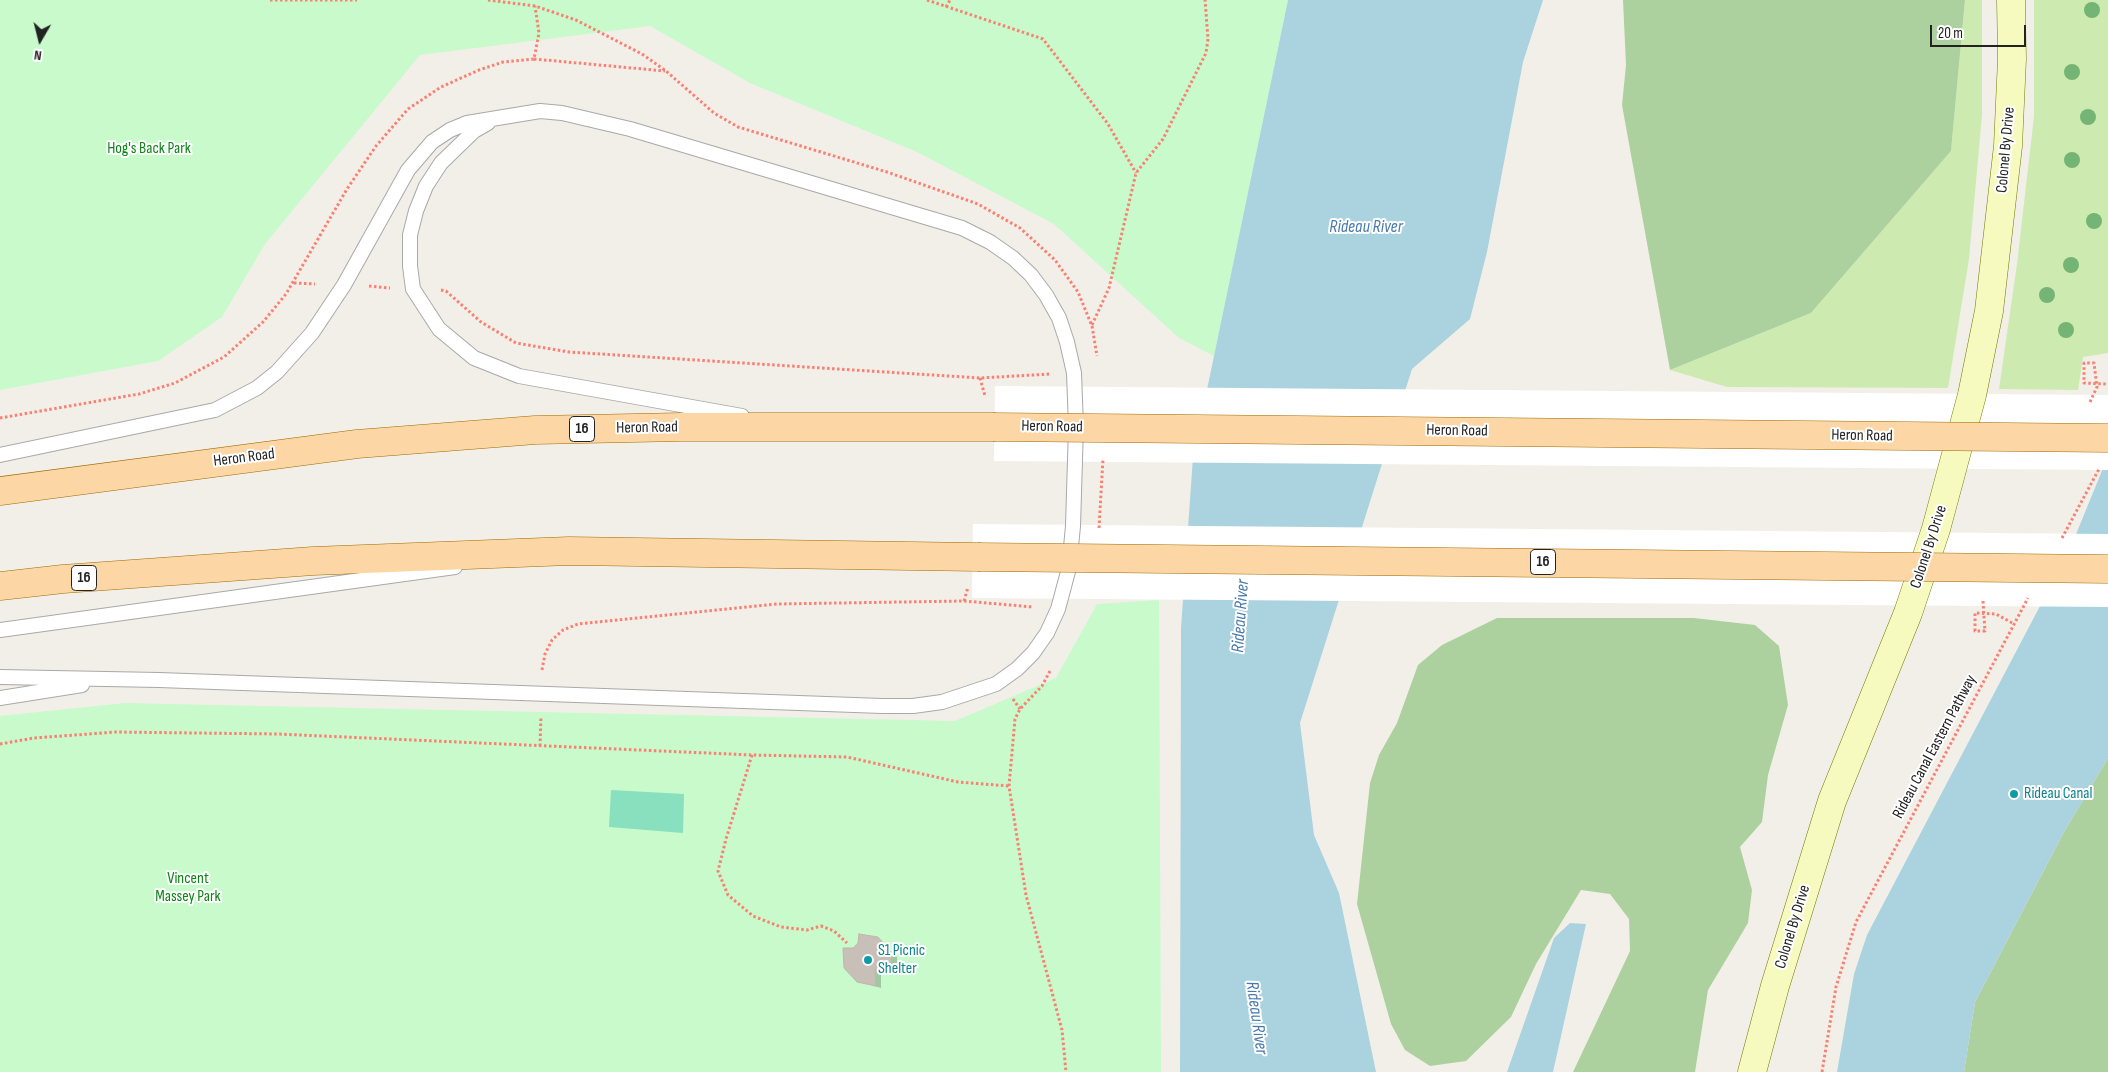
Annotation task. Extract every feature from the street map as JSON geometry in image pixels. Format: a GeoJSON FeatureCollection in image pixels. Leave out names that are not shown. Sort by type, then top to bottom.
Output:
{"type":"FeatureCollection","features":[{"type":"Feature","properties":{"kind":"main road","name":"Colonel By Drive"},"geometry":{"type":"LineString","coordinates":[[1752,1072],[1775,986],[1832,801],[1911,603],[1936,529],[1972,395],[1988,311],[2008,146],[2012,59],[2011,0]]}},
{"type":"Feature","properties":{"kind":"main road","name":"Heron Road"},"geometry":{"type":"LineString","coordinates":[[0,492],[268,455],[422,438],[577,429],[993,426],[2105,451]]}},
{"type":"Feature","properties":{"kind":"main road","name":"16"},"geometry":{"type":"LineString","coordinates":[[0,586],[64,579],[313,561],[569,551],[2108,569]]}},
{"type":"Feature","properties":{"kind":"lane"},"geometry":{"type":"LineString","coordinates":[[0,455],[215,410],[257,388],[294,354],[312,333],[344,285],[404,178],[419,156],[432,142],[450,130],[467,123],[493,120],[518,113],[540,110],[592,119],[962,228],[990,242],[1013,258],[1046,295],[1059,318],[1067,342],[1074,374],[1076,436],[1073,526],[1069,568],[1058,608],[1047,633],[1033,653],[1018,669],[996,684],[942,702],[913,706],[882,706],[0,677]]}},
{"type":"Feature","properties":{"kind":"lane"},"geometry":{"type":"LineString","coordinates":[[493,120],[474,132],[446,158],[426,186],[416,210],[410,235],[410,266],[414,289],[439,329],[474,358],[519,376],[808,428]]}},
{"type":"Feature","properties":{"kind":"lane"},"geometry":{"type":"LineString","coordinates":[[0,630],[145,612],[569,551]]}},
{"type":"Feature","properties":{"kind":"lane"},"geometry":{"type":"LineString","coordinates":[[0,698],[122,680]]}},
{"type":"Feature","properties":{"kind":"path"},"geometry":{"type":"LineString","coordinates":[[270,0],[357,0]]}},
{"type":"Feature","properties":{"kind":"path"},"geometry":{"type":"LineString","coordinates":[[927,0],[1043,39],[1108,124],[1136,173]]}},
{"type":"Feature","properties":{"kind":"path"},"geometry":{"type":"LineString","coordinates":[[946,7],[950,0]]}},
{"type":"Feature","properties":{"kind":"path"},"geometry":{"type":"LineString","coordinates":[[1092,326],[1109,288],[1136,173],[1163,139],[1206,53],[1208,39],[1205,0]]}},
{"type":"Feature","properties":{"kind":"path"},"geometry":{"type":"LineString","coordinates":[[534,59],[666,71]]}},
{"type":"Feature","properties":{"kind":"path"},"geometry":{"type":"LineString","coordinates":[[0,418],[139,394],[175,382],[202,370],[242,343],[263,322],[294,283],[446,291],[481,322],[516,343],[570,352],[980,378],[1074,374]]}},
{"type":"Feature","properties":{"kind":"path"},"geometry":{"type":"LineString","coordinates":[[2090,402],[2097,387],[2096,379],[2094,363],[2084,363],[2084,383],[2091,384],[2099,384],[2108,384]]}},
{"type":"Feature","properties":{"kind":"path"},"geometry":{"type":"LineString","coordinates":[[2060,540],[2105,451]]}},
{"type":"Feature","properties":{"kind":"path","name":"Rideau Canal Eastern Pathway"},"geometry":{"type":"LineString","coordinates":[[1822,1072],[1836,987],[1856,922],[2032,590]]}},
{"type":"Feature","properties":{"kind":"path"},"geometry":{"type":"LineString","coordinates":[[540,746],[541,695],[545,654],[552,640],[563,630],[578,624],[777,604],[964,601],[1058,608]]}},
{"type":"Feature","properties":{"kind":"path"},"geometry":{"type":"LineString","coordinates":[[1983,601],[1983,609],[1984,616],[1985,632],[1975,631],[1976,613],[1982,614],[1989,614],[1996,614],[2014,624]]}},
{"type":"Feature","properties":{"kind":"path"},"geometry":{"type":"LineString","coordinates":[[0,744],[34,738],[116,732],[277,734],[752,755],[848,756],[958,782],[1009,786]]}},
{"type":"Feature","properties":{"kind":"path"},"geometry":{"type":"LineString","coordinates":[[752,755],[718,871],[728,895],[753,916],[781,927],[807,930],[821,926],[834,931],[847,943]]}},
{"type":"Feature","properties":{"kind":"green space","name":"Hog's Back Park"},"geometry":{"type":"Polygon","coordinates":[[[0,0],[1288,0],[1214,356],[1179,338],[1054,224],[917,152],[750,83],[650,26],[420,55],[265,244],[222,317],[158,361],[0,390],[0,0]]]}},
{"type":"Feature","properties":{"kind":"green space"},"geometry":{"type":"Polygon","coordinates":[[[1623,0],[1965,0],[1951,151],[1811,313],[1670,370],[1622,105],[1626,65],[1623,0]]]}},
{"type":"Feature","properties":{"kind":"green space"},"geometry":{"type":"Polygon","coordinates":[[[1965,0],[1982,0],[1982,115],[1969,259],[1948,388],[1727,387],[1670,370],[1811,313],[1951,151],[1965,0]]]}},
{"type":"Feature","properties":{"kind":"green space"},"geometry":{"type":"Polygon","coordinates":[[[2034,0],[2108,0],[2108,353],[2083,357],[2078,390],[1999,389],[2017,264],[2034,116],[2034,0]]]}},
{"type":"Feature","properties":{"kind":"green space","name":"Vincent Massey Park"},"geometry":{"type":"Polygon","coordinates":[[[1159,600],[1161,1072],[0,1072],[0,716],[125,703],[955,721],[1056,678],[1097,604],[1159,600]]]}},
{"type":"Feature","properties":{"kind":"green space"},"geometry":{"type":"Polygon","coordinates":[[[1497,618],[1694,618],[1755,625],[1779,646],[1788,705],[1768,775],[1762,822],[1740,847],[1752,890],[1748,923],[1708,990],[1695,1072],[1573,1072],[1630,951],[1629,919],[1610,894],[1581,890],[1536,964],[1511,1017],[1466,1061],[1430,1066],[1405,1050],[1391,1024],[1357,904],[1370,783],[1379,755],[1397,723],[1418,665],[1442,645],[1497,618]]]}},
{"type":"Feature","properties":{"kind":"green space"},"geometry":{"type":"Polygon","coordinates":[[[2108,758],[2108,1072],[1964,1072],[1975,1002],[2065,830],[2108,758]]]}},
{"type":"Feature","properties":{"kind":"green space"},"geometry":{"type":"Polygon","coordinates":[[[611,790],[684,794],[683,833],[609,827],[611,790]]]}},
{"type":"Feature","properties":{"kind":"water","name":"Rideau River"},"geometry":{"type":"Polygon","coordinates":[[[1288,0],[1543,0],[1523,62],[1487,252],[1470,319],[1412,369],[1300,723],[1314,835],[1339,893],[1376,1072],[1180,1072],[1181,628],[1193,457],[1288,0]]]}},
{"type":"Feature","properties":{"kind":"water","name":"Rideau Canal"},"geometry":{"type":"Polygon","coordinates":[[[2108,456],[2108,758],[2065,830],[1975,1002],[1964,1072],[1837,1072],[1854,974],[1867,935],[2070,549],[2108,456]]]}},
{"type":"Feature","properties":{"kind":"water"},"geometry":{"type":"Polygon","coordinates":[[[1570,923],[1586,924],[1553,1072],[1507,1072],[1554,938],[1570,923]]]}},
{"type":"Feature","properties":{"kind":"pier"},"geometry":{"type":"Polygon","coordinates":[[[995,386],[2108,395],[2108,470],[994,461],[995,386]]]}},
{"type":"Feature","properties":{"kind":"pier"},"geometry":{"type":"Polygon","coordinates":[[[973,524],[2108,534],[2108,607],[972,598],[973,524]]]}},
{"type":"Feature","properties":{"kind":"building","name":"S1 Picnic Shelter"},"geometry":{"type":"Polygon","coordinates":[[[859,934],[878,937],[891,952],[892,972],[875,969],[876,986],[857,982],[844,968],[843,948],[853,948],[858,943],[859,934]]]}},
{"type":"Feature","properties":{"kind":"place","name":"Rideau Canal"},"geometry":{"type":"Point","coordinates":[2014,794]}},
{"type":"Feature","properties":{"kind":"place","name":"S1 Picnic Shelter"},"geometry":{"type":"Point","coordinates":[868,960]}}]}
